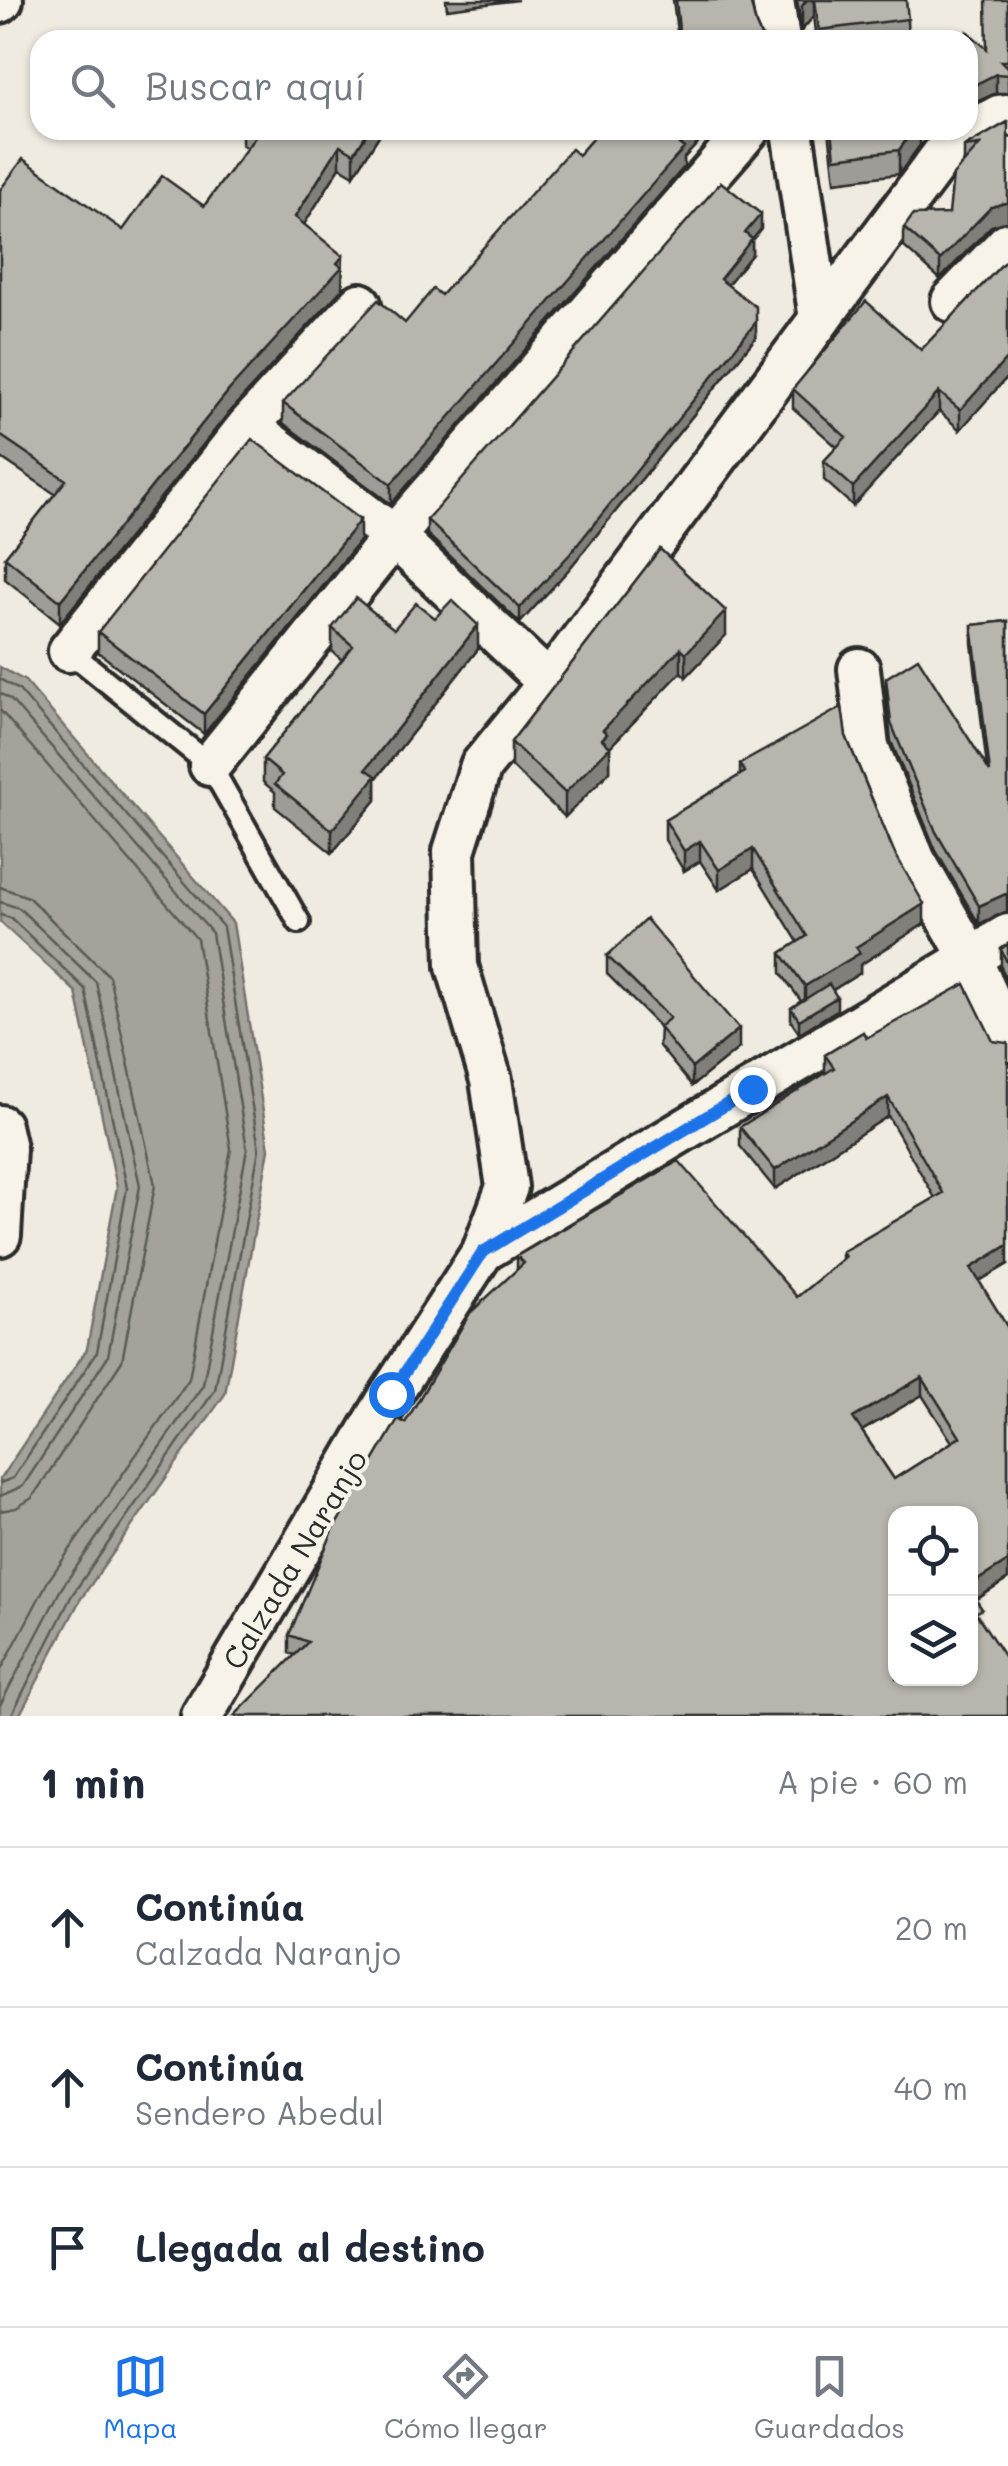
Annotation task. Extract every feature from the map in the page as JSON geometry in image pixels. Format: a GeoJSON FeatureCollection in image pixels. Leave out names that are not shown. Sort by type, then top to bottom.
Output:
{"type":"FeatureCollection","features":[{"type":"Feature","properties":{"kind":"street"},"geometry":{"type":"LineString","coordinates":[[774,0],[778,30]]}},
{"type":"Feature","properties":{"kind":"street"},"geometry":{"type":"LineString","coordinates":[[978,128],[1008,115]]}},
{"type":"Feature","properties":{"kind":"street"},"geometry":{"type":"LineString","coordinates":[[210,765],[394,536],[739,140]]}},
{"type":"Feature","properties":{"kind":"street"},"geometry":{"type":"LineString","coordinates":[[793,140],[820,319]]}},
{"type":"Feature","properties":{"kind":"street"},"geometry":{"type":"LineString","coordinates":[[483,1252],[507,1187],[491,1080],[457,966],[454,851],[481,766],[549,684],[956,140]]}},
{"type":"Feature","properties":{"kind":"street"},"geometry":{"type":"LineString","coordinates":[[952,301],[1008,243]]}},
{"type":"Feature","properties":{"kind":"street"},"geometry":{"type":"LineString","coordinates":[[69,650],[248,426],[360,304]]}},
{"type":"Feature","properties":{"kind":"street"},"geometry":{"type":"LineString","coordinates":[[248,426],[394,536],[549,684]]}},
{"type":"Feature","properties":{"kind":"street"},"geometry":{"type":"LineString","coordinates":[[859,669],[868,747],[915,861],[970,958],[1008,1040]]}},
{"type":"Feature","properties":{"kind":"street"},"geometry":{"type":"LineString","coordinates":[[483,1252],[1008,934]]}},
{"type":"Feature","properties":{"kind":"street"},"geometry":{"type":"LineString","coordinates":[[0,1126],[5,1180],[0,1235]]}},
{"type":"Feature","properties":{"kind":"street","name":"Calzada Naranjo"},"geometry":{"type":"LineString","coordinates":[[202,1716],[391,1394],[483,1252]]}},
{"type":"Feature","properties":{"kind":"lane"},"geometry":{"type":"LineString","coordinates":[[69,650],[210,765],[300,922]]}},
{"type":"Feature","properties":{"kind":"water"},"geometry":{"type":"Polygon","coordinates":[[[0,667],[25,681],[233,923],[269,1149],[225,1394],[80,1600],[19,1716],[0,1716],[0,1479],[87,1349],[117,1187],[76,992],[0,922],[0,667]]]}},
{"type":"Feature","properties":{"kind":"building"},"geometry":{"type":"Polygon","coordinates":[[[676,0],[750,0],[758,30],[679,30],[676,0]]]}},
{"type":"Feature","properties":{"kind":"building"},"geometry":{"type":"Polygon","coordinates":[[[815,0],[906,0],[908,19],[819,30],[815,0]]]}},
{"type":"Feature","properties":{"kind":"building"},"geometry":{"type":"Polygon","coordinates":[[[986,0],[1008,0],[1008,61],[1001,61],[1008,68],[1008,75],[996,74],[978,83],[978,41],[987,49],[986,0]]]}},
{"type":"Feature","properties":{"kind":"building"},"geometry":{"type":"Polygon","coordinates":[[[1008,122],[1008,202],[991,207],[940,260],[904,228],[913,215],[949,214],[953,175],[980,145],[964,147],[1008,122]]]}},
{"type":"Feature","properties":{"kind":"building"},"geometry":{"type":"Polygon","coordinates":[[[253,140],[362,140],[354,153],[340,145],[295,217],[343,256],[337,263],[342,267],[230,389],[60,601],[5,557],[66,480],[0,435],[0,190],[23,159],[123,230],[162,176],[204,206],[253,140]]]}},
{"type":"Feature","properties":{"kind":"building"},"geometry":{"type":"Polygon","coordinates":[[[591,140],[683,140],[679,144],[684,148],[391,484],[283,403],[378,300],[405,323],[433,289],[441,295],[571,149],[578,155],[591,140]]]}},
{"type":"Feature","properties":{"kind":"building"},"geometry":{"type":"Polygon","coordinates":[[[833,140],[906,140],[899,150],[835,158],[833,140]]]}},
{"type":"Feature","properties":{"kind":"building"},"geometry":{"type":"Polygon","coordinates":[[[721,182],[761,214],[745,233],[752,239],[720,279],[756,307],[756,322],[570,554],[520,608],[427,520],[721,182]]]}},
{"type":"Feature","properties":{"kind":"building"},"geometry":{"type":"Polygon","coordinates":[[[1008,258],[1008,357],[960,410],[939,392],[853,487],[824,461],[846,437],[793,389],[866,301],[921,350],[1008,258]]]}},
{"type":"Feature","properties":{"kind":"building"},"geometry":{"type":"Polygon","coordinates":[[[252,439],[360,520],[204,714],[98,632],[252,439]]]}},
{"type":"Feature","properties":{"kind":"building"},"geometry":{"type":"Polygon","coordinates":[[[660,549],[726,611],[686,653],[681,648],[603,730],[607,734],[602,739],[610,747],[565,793],[511,742],[660,549]]]}},
{"type":"Feature","properties":{"kind":"building"},"geometry":{"type":"Polygon","coordinates":[[[356,598],[394,629],[416,603],[435,618],[452,600],[478,625],[366,769],[376,776],[332,830],[275,784],[282,775],[263,759],[353,646],[332,628],[356,598]]]}},
{"type":"Feature","properties":{"kind":"building"},"geometry":{"type":"Polygon","coordinates":[[[1008,621],[1008,893],[979,906],[936,832],[891,723],[886,678],[918,658],[990,772],[972,625],[1008,621]]]}},
{"type":"Feature","properties":{"kind":"building"},"geometry":{"type":"Polygon","coordinates":[[[842,707],[846,736],[893,850],[924,904],[856,947],[860,953],[805,986],[781,953],[807,936],[753,849],[719,870],[700,841],[684,851],[665,820],[745,772],[740,764],[842,707]]]}},
{"type":"Feature","properties":{"kind":"building"},"geometry":{"type":"Polygon","coordinates":[[[646,919],[739,1029],[692,1068],[659,1027],[670,1018],[607,956],[646,919]]]}},
{"type":"Feature","properties":{"kind":"building"},"geometry":{"type":"Polygon","coordinates":[[[1008,944],[1008,965],[1001,949],[1008,944]]]}},
{"type":"Feature","properties":{"kind":"building"},"geometry":{"type":"Polygon","coordinates":[[[829,984],[837,997],[799,1020],[791,1008],[829,984]]]}},
{"type":"Feature","properties":{"kind":"building"},"geometry":{"type":"Polygon","coordinates":[[[965,984],[993,1041],[1008,1043],[1008,1245],[971,1268],[1008,1328],[1008,1561],[978,1580],[978,1506],[888,1506],[888,1686],[978,1686],[978,1616],[1008,1662],[1008,1716],[234,1716],[308,1642],[289,1635],[334,1528],[398,1419],[405,1423],[470,1313],[524,1263],[517,1256],[679,1161],[797,1297],[845,1257],[842,1252],[943,1193],[888,1097],[775,1170],[740,1127],[834,1068],[825,1055],[863,1032],[866,1038],[965,984]],[[922,1377],[853,1418],[894,1479],[960,1437],[922,1377]]]}},
{"type":"Feature","properties":{"kind":"route"},"geometry":{"type":"LineString","coordinates":[[391,1394],[483,1252],[752,1089]]}}]}
